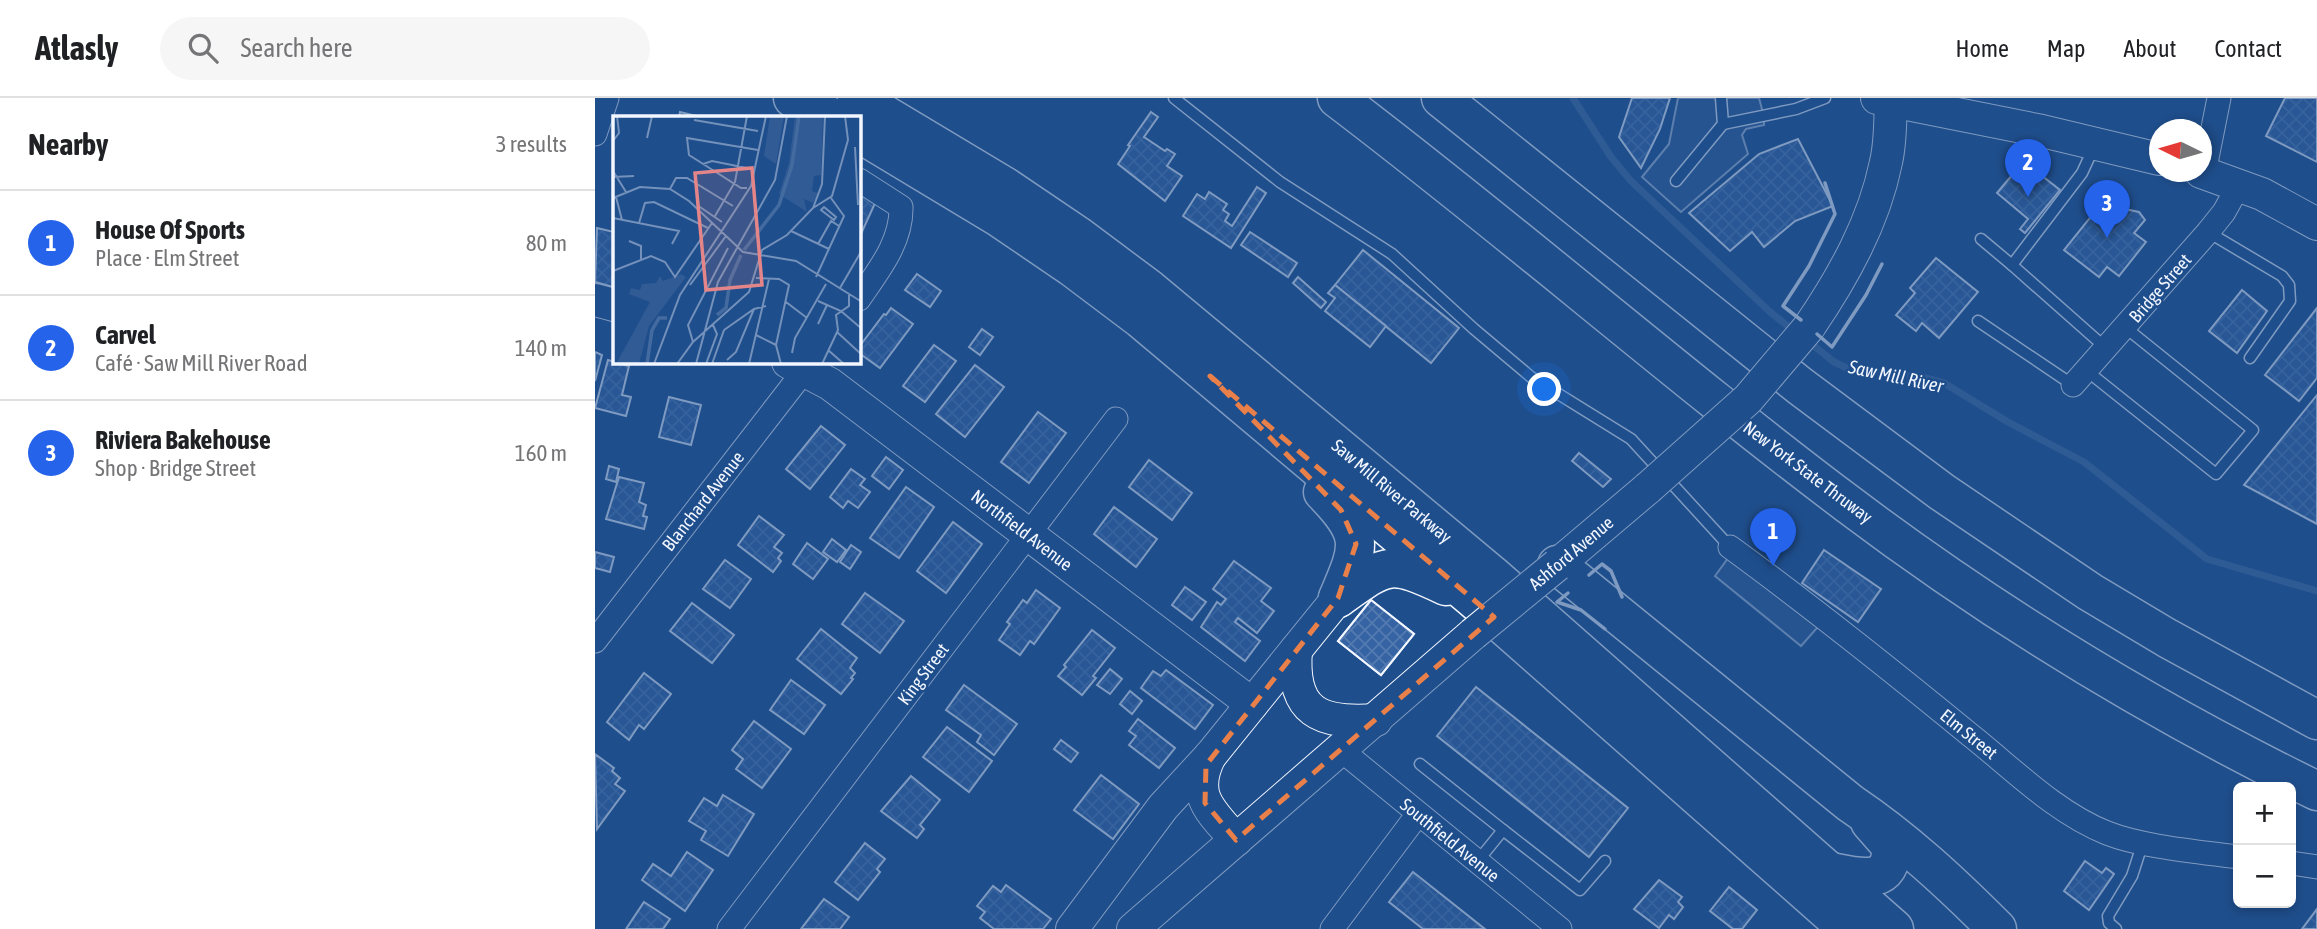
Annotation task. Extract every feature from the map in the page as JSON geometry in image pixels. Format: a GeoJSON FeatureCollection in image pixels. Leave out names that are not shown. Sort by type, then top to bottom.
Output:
{"type":"FeatureCollection","features":[{"type":"Feature","properties":{"kind":"highway"},"geometry":{"type":"LineString","coordinates":[[793,98],[829,116]]}},
{"type":"Feature","properties":{"kind":"highway","name":"Saw Mill River Parkway"},"geometry":{"type":"LineString","coordinates":[[857,98],[1005,186],[1079,236],[1149,289],[1492,575],[1894,929]]}},
{"type":"Feature","properties":{"kind":"highway","name":"New York State Thruway"},"geometry":{"type":"LineString","coordinates":[[1337,98],[1432,171],[1781,452],[1924,558],[2070,654],[2147,700],[2317,791]]}},
{"type":"Feature","properties":{"kind":"highway"},"geometry":{"type":"LineString","coordinates":[[1441,98],[1810,394],[1942,492],[2090,592],[2189,651],[2317,720]]}},
{"type":"Feature","properties":{"kind":"highway","name":"Saw Mill River Parkway"},"geometry":{"type":"LineString","coordinates":[[861,134],[978,204],[1072,267],[1141,319],[1210,376],[1475,618],[1848,929]]}},
{"type":"Feature","properties":{"kind":"highway"},"geometry":{"type":"LineString","coordinates":[[1210,376],[1341,510],[1349,522],[1356,544],[1355,555],[1338,598]]}},
{"type":"Feature","properties":{"kind":"highway"},"geometry":{"type":"LineString","coordinates":[[1338,598],[1378,570],[1398,569],[1420,574],[1475,618]]}},
{"type":"Feature","properties":{"kind":"highway"},"geometry":{"type":"LineString","coordinates":[[1568,574],[1850,803],[1884,835],[1891,846],[1890,863],[1886,870],[1872,877],[1826,871]]}},
{"type":"Feature","properties":{"kind":"highway"},"geometry":{"type":"LineString","coordinates":[[1850,803],[1926,860],[1997,929]]}},
{"type":"Feature","properties":{"kind":"main road"},"geometry":{"type":"LineString","coordinates":[[1886,99],[2149,157]]}},
{"type":"Feature","properties":{"kind":"main road","name":"Ashford Avenue"},"geometry":{"type":"LineString","coordinates":[[1133,929],[1376,720],[1475,618],[1568,574],[1734,413],[1779,365],[1809,327],[1846,268],[1875,199],[1888,154],[1886,99]]}},
{"type":"Feature","properties":{"kind":"main road"},"geometry":{"type":"LineString","coordinates":[[2212,176],[2262,194],[2317,224]]}},
{"type":"Feature","properties":{"kind":"main road"},"geometry":{"type":"LineString","coordinates":[[595,300],[613,305]]}},
{"type":"Feature","properties":{"kind":"main road","name":"Northfield Avenue"},"geometry":{"type":"LineString","coordinates":[[801,365],[830,384],[1252,704]]}},
{"type":"Feature","properties":{"kind":"main road"},"geometry":{"type":"LineString","coordinates":[[1072,929],[1163,807],[1211,755],[1338,598]]}},
{"type":"Feature","properties":{"kind":"main road"},"geometry":{"type":"LineString","coordinates":[[1296,650],[1298,686],[1301,696],[1314,712],[1335,720],[1376,720]]}},
{"type":"Feature","properties":{"kind":"main road"},"geometry":{"type":"LineString","coordinates":[[1211,755],[1202,774],[1202,793],[1211,811],[1236,840]]}},
{"type":"Feature","properties":{"kind":"street"},"geometry":{"type":"LineString","coordinates":[[595,134],[607,98]]}},
{"type":"Feature","properties":{"kind":"street"},"geometry":{"type":"LineString","coordinates":[[2212,130],[2219,98]]}},
{"type":"Feature","properties":{"kind":"street"},"geometry":{"type":"LineString","coordinates":[[861,181],[896,202],[901,207],[902,214],[890,252],[861,296]]}},
{"type":"Feature","properties":{"kind":"street","name":"Bridge Street"},"geometry":{"type":"LineString","coordinates":[[2080,378],[2208,232],[2239,186]]}},
{"type":"Feature","properties":{"kind":"street","name":"Blanchard Avenue"},"geometry":{"type":"LineString","coordinates":[[595,641],[801,365]]}},
{"type":"Feature","properties":{"kind":"street","name":"King Street"},"geometry":{"type":"LineString","coordinates":[[729,929],[1116,419]]}},
{"type":"Feature","properties":{"kind":"street","name":"Elm Street"},"geometry":{"type":"LineString","coordinates":[[1730,547],[1856,643],[2065,810],[2106,833],[2143,842],[2233,856]]}},
{"type":"Feature","properties":{"kind":"street","name":"Southfield Avenue"},"geometry":{"type":"LineString","coordinates":[[1341,750],[1560,929]]}},
{"type":"Feature","properties":{"kind":"street"},"geometry":{"type":"LineString","coordinates":[[1332,929],[1419,814]]}},
{"type":"Feature","properties":{"kind":"street"},"geometry":{"type":"LineString","coordinates":[[2296,864],[2317,867]]}},
{"type":"Feature","properties":{"kind":"lane"},"geometry":{"type":"LineString","coordinates":[[1174,98],[1279,182],[1392,254],[1531,377],[1631,439],[1730,547]]}},
{"type":"Feature","properties":{"kind":"lane"},"geometry":{"type":"LineString","coordinates":[[1721,98],[1723,124]]}},
{"type":"Feature","properties":{"kind":"lane"},"geometry":{"type":"LineString","coordinates":[[1676,181],[1723,124],[1785,112],[1825,98]]}},
{"type":"Feature","properties":{"kind":"lane"},"geometry":{"type":"LineString","coordinates":[[2012,265],[2082,173],[2095,144]]}},
{"type":"Feature","properties":{"kind":"lane"},"geometry":{"type":"LineString","coordinates":[[2208,232],[2281,276],[2289,285],[2290,300],[2250,358]]}},
{"type":"Feature","properties":{"kind":"lane"},"geometry":{"type":"LineString","coordinates":[[1982,239],[2106,349]]}},
{"type":"Feature","properties":{"kind":"lane"},"geometry":{"type":"LineString","coordinates":[[1978,321],[2080,378],[2216,474],[2253,430],[2126,328]]}},
{"type":"Feature","properties":{"kind":"lane"},"geometry":{"type":"LineString","coordinates":[[1420,764],[1580,890],[1605,860]]}},
{"type":"Feature","properties":{"kind":"lane"},"geometry":{"type":"LineString","coordinates":[[1477,862],[1503,830]]}},
{"type":"Feature","properties":{"kind":"lane"},"geometry":{"type":"LineString","coordinates":[[2116,929],[2109,923],[2108,916],[2132,876],[2143,842]]}},
{"type":"Feature","properties":{"kind":"highlighted area"},"geometry":{"type":"Polygon","coordinates":[[[1210,376],[1494,617],[1236,840],[1205,803],[1206,765],[1338,598],[1356,544],[1341,510],[1210,376]]]}},
{"type":"Feature","properties":{"kind":"shaded area"},"geometry":{"type":"Polygon","coordinates":[[[1678,98],[1759,98],[1764,117],[1764,125],[1746,129],[1742,135],[1748,154],[1681,212],[1642,177],[1669,144],[1678,98]]]}},
{"type":"Feature","properties":{"kind":"shaded area"},"geometry":{"type":"Polygon","coordinates":[[[1734,550],[1825,619],[1801,646],[1715,576],[1734,550]]]}},
{"type":"Feature","properties":{"kind":"building"},"geometry":{"type":"Polygon","coordinates":[[[1632,98],[1670,98],[1660,129],[1641,168],[1619,137],[1632,98]]]}},
{"type":"Feature","properties":{"kind":"building"},"geometry":{"type":"Polygon","coordinates":[[[2285,98],[2317,98],[2317,162],[2266,136],[2285,98]]]}},
{"type":"Feature","properties":{"kind":"building"},"geometry":{"type":"Polygon","coordinates":[[[680,112],[696,116],[679,116],[680,112]]]}},
{"type":"Feature","properties":{"kind":"building"},"geometry":{"type":"Polygon","coordinates":[[[1151,112],[1158,117],[1144,137],[1165,151],[1167,149],[1175,154],[1167,166],[1182,176],[1165,201],[1118,164],[1151,112]]]}},
{"type":"Feature","properties":{"kind":"building"},"geometry":{"type":"Polygon","coordinates":[[[1798,139],[1833,206],[1795,221],[1764,247],[1752,232],[1730,251],[1689,213],[1759,154],[1798,139]]]}},
{"type":"Feature","properties":{"kind":"building"},"geometry":{"type":"Polygon","coordinates":[[[2018,168],[2027,175],[2032,168],[2060,190],[2025,233],[2020,229],[2028,219],[1997,193],[2018,168]]]}},
{"type":"Feature","properties":{"kind":"building"},"geometry":{"type":"Polygon","coordinates":[[[1257,187],[1266,193],[1231,248],[1183,216],[1197,194],[1205,199],[1209,192],[1227,204],[1223,210],[1229,214],[1225,221],[1232,226],[1257,187]]]}},
{"type":"Feature","properties":{"kind":"building"},"geometry":{"type":"Polygon","coordinates":[[[861,194],[876,201],[861,234],[861,194]]]}},
{"type":"Feature","properties":{"kind":"building"},"geometry":{"type":"Polygon","coordinates":[[[2101,204],[2139,212],[2145,220],[2134,233],[2146,242],[2119,276],[2107,267],[2099,277],[2064,250],[2101,204]]]}},
{"type":"Feature","properties":{"kind":"building"},"geometry":{"type":"Polygon","coordinates":[[[597,228],[613,232],[613,287],[595,282],[597,228]]]}},
{"type":"Feature","properties":{"kind":"building"},"geometry":{"type":"Polygon","coordinates":[[[1250,232],[1297,263],[1288,277],[1241,245],[1250,232]]]}},
{"type":"Feature","properties":{"kind":"building"},"geometry":{"type":"Polygon","coordinates":[[[1363,250],[1459,328],[1431,363],[1335,285],[1363,250]]]}},
{"type":"Feature","properties":{"kind":"building"},"geometry":{"type":"Polygon","coordinates":[[[1936,258],[1978,292],[1939,338],[1922,323],[1916,331],[1896,315],[1915,293],[1910,288],[1936,258]]]}},
{"type":"Feature","properties":{"kind":"building"},"geometry":{"type":"Polygon","coordinates":[[[917,274],[941,291],[930,307],[905,290],[917,274]]]}},
{"type":"Feature","properties":{"kind":"building"},"geometry":{"type":"Polygon","coordinates":[[[1298,277],[1326,302],[1321,308],[1293,283],[1298,277]]]}},
{"type":"Feature","properties":{"kind":"building"},"geometry":{"type":"Polygon","coordinates":[[[1335,285],[1386,326],[1370,347],[1325,311],[1335,298],[1328,293],[1335,285]]]}},
{"type":"Feature","properties":{"kind":"building"},"geometry":{"type":"Polygon","coordinates":[[[2242,290],[2267,311],[2237,353],[2209,331],[2242,290]]]}},
{"type":"Feature","properties":{"kind":"building"},"geometry":{"type":"Polygon","coordinates":[[[891,308],[913,324],[880,368],[861,354],[861,344],[884,314],[891,308]]]}},
{"type":"Feature","properties":{"kind":"building"},"geometry":{"type":"Polygon","coordinates":[[[2317,308],[2317,378],[2299,401],[2265,375],[2317,308]]]}},
{"type":"Feature","properties":{"kind":"building"},"geometry":{"type":"Polygon","coordinates":[[[982,329],[993,337],[980,355],[969,347],[982,329]]]}},
{"type":"Feature","properties":{"kind":"building"},"geometry":{"type":"Polygon","coordinates":[[[934,345],[956,361],[925,402],[903,386],[934,345]]]}},
{"type":"Feature","properties":{"kind":"building"},"geometry":{"type":"Polygon","coordinates":[[[595,352],[602,355],[595,381],[595,352]]]}},
{"type":"Feature","properties":{"kind":"building"},"geometry":{"type":"Polygon","coordinates":[[[608,360],[613,364],[629,366],[622,395],[631,397],[626,416],[595,408],[608,360]]]}},
{"type":"Feature","properties":{"kind":"building"},"geometry":{"type":"Polygon","coordinates":[[[975,365],[1004,387],[965,437],[936,414],[975,365]]]}},
{"type":"Feature","properties":{"kind":"building"},"geometry":{"type":"Polygon","coordinates":[[[2317,395],[2317,524],[2244,485],[2317,395]]]}},
{"type":"Feature","properties":{"kind":"building"},"geometry":{"type":"Polygon","coordinates":[[[669,397],[701,405],[691,445],[659,437],[669,397]]]}},
{"type":"Feature","properties":{"kind":"building"},"geometry":{"type":"Polygon","coordinates":[[[1038,412],[1066,433],[1029,483],[1001,462],[1038,412]]]}},
{"type":"Feature","properties":{"kind":"building"},"geometry":{"type":"Polygon","coordinates":[[[821,426],[845,445],[810,489],[786,469],[821,426]]]}},
{"type":"Feature","properties":{"kind":"building"},"geometry":{"type":"Polygon","coordinates":[[[1579,453],[1611,479],[1603,487],[1572,461],[1579,453]]]}},
{"type":"Feature","properties":{"kind":"building"},"geometry":{"type":"Polygon","coordinates":[[[886,457],[903,470],[889,489],[872,476],[886,457]]]}},
{"type":"Feature","properties":{"kind":"building"},"geometry":{"type":"Polygon","coordinates":[[[1149,460],[1192,493],[1172,520],[1129,487],[1149,460]]]}},
{"type":"Feature","properties":{"kind":"building"},"geometry":{"type":"Polygon","coordinates":[[[609,466],[619,469],[616,482],[606,479],[609,466]]]}},
{"type":"Feature","properties":{"kind":"building"},"geometry":{"type":"Polygon","coordinates":[[[851,469],[865,479],[860,485],[870,492],[858,508],[848,501],[843,508],[830,497],[851,469]]]}},
{"type":"Feature","properties":{"kind":"building"},"geometry":{"type":"Polygon","coordinates":[[[619,477],[644,483],[639,502],[646,505],[644,529],[606,519],[619,477]]]}},
{"type":"Feature","properties":{"kind":"building"},"geometry":{"type":"Polygon","coordinates":[[[906,487],[934,507],[899,558],[870,538],[906,487]]]}},
{"type":"Feature","properties":{"kind":"building"},"geometry":{"type":"Polygon","coordinates":[[[1114,507],[1157,539],[1136,567],[1094,534],[1114,507]]]}},
{"type":"Feature","properties":{"kind":"building"},"geometry":{"type":"Polygon","coordinates":[[[759,516],[784,535],[774,547],[782,553],[778,558],[781,561],[773,572],[738,545],[759,516]]]}},
{"type":"Feature","properties":{"kind":"building"},"geometry":{"type":"Polygon","coordinates":[[[953,522],[982,544],[946,593],[917,571],[953,522]]]}},
{"type":"Feature","properties":{"kind":"building"},"geometry":{"type":"Polygon","coordinates":[[[832,539],[846,550],[837,562],[823,552],[832,539]]]}},
{"type":"Feature","properties":{"kind":"building"},"geometry":{"type":"Polygon","coordinates":[[[807,543],[828,559],[813,579],[793,564],[807,543]]]}},
{"type":"Feature","properties":{"kind":"building"},"geometry":{"type":"Polygon","coordinates":[[[851,545],[861,552],[850,569],[840,562],[851,545]]]}},
{"type":"Feature","properties":{"kind":"building"},"geometry":{"type":"Polygon","coordinates":[[[1824,550],[1881,589],[1858,622],[1802,583],[1824,550]]]}},
{"type":"Feature","properties":{"kind":"building"},"geometry":{"type":"Polygon","coordinates":[[[595,552],[614,557],[610,572],[595,568],[595,552]]]}},
{"type":"Feature","properties":{"kind":"building"},"geometry":{"type":"Polygon","coordinates":[[[725,560],[751,579],[730,608],[703,589],[725,560]]]}},
{"type":"Feature","properties":{"kind":"building"},"geometry":{"type":"Polygon","coordinates":[[[1234,561],[1271,588],[1261,601],[1274,611],[1257,633],[1238,618],[1235,622],[1260,641],[1245,661],[1201,627],[1217,602],[1221,605],[1226,599],[1213,589],[1234,561]]]}},
{"type":"Feature","properties":{"kind":"building"},"geometry":{"type":"Polygon","coordinates":[[[1185,587],[1206,602],[1192,620],[1172,605],[1185,587]]]}},
{"type":"Feature","properties":{"kind":"building"},"geometry":{"type":"Polygon","coordinates":[[[1036,590],[1060,608],[1034,644],[1030,641],[1020,655],[999,640],[1010,624],[1007,622],[1023,600],[1027,603],[1036,590]]]}},
{"type":"Feature","properties":{"kind":"building"},"geometry":{"type":"Polygon","coordinates":[[[865,593],[904,621],[880,653],[842,624],[865,593]]]}},
{"type":"Feature","properties":{"kind":"building"},"geometry":{"type":"Polygon","coordinates":[[[1371,600],[1414,634],[1381,675],[1338,641],[1371,600]]]}},
{"type":"Feature","properties":{"kind":"building"},"geometry":{"type":"Polygon","coordinates":[[[1371,600],[1414,634],[1381,675],[1338,641],[1371,600]]]}},
{"type":"Feature","properties":{"kind":"building"},"geometry":{"type":"Polygon","coordinates":[[[692,603],[734,635],[712,663],[670,631],[692,603]]]}},
{"type":"Feature","properties":{"kind":"building"},"geometry":{"type":"Polygon","coordinates":[[[821,629],[857,658],[850,668],[855,673],[851,678],[853,679],[841,694],[797,659],[821,629]]]}},
{"type":"Feature","properties":{"kind":"building"},"geometry":{"type":"Polygon","coordinates":[[[1092,630],[1115,648],[1082,695],[1058,676],[1092,630]]]}},
{"type":"Feature","properties":{"kind":"building"},"geometry":{"type":"Polygon","coordinates":[[[1110,669],[1122,679],[1110,694],[1097,685],[1110,669]]]}},
{"type":"Feature","properties":{"kind":"building"},"geometry":{"type":"Polygon","coordinates":[[[1166,670],[1213,705],[1195,729],[1141,688],[1153,671],[1161,676],[1166,670]]]}},
{"type":"Feature","properties":{"kind":"building"},"geometry":{"type":"Polygon","coordinates":[[[644,673],[671,694],[644,729],[639,725],[629,740],[607,722],[644,673]]]}},
{"type":"Feature","properties":{"kind":"building"},"geometry":{"type":"Polygon","coordinates":[[[791,680],[825,705],[804,734],[770,710],[791,680]]]}},
{"type":"Feature","properties":{"kind":"building"},"geometry":{"type":"Polygon","coordinates":[[[964,685],[1017,724],[994,755],[977,742],[981,735],[946,710],[964,685]]]}},
{"type":"Feature","properties":{"kind":"building"},"geometry":{"type":"Polygon","coordinates":[[[1476,687],[1628,808],[1589,857],[1437,736],[1476,687]]]}},
{"type":"Feature","properties":{"kind":"building"},"geometry":{"type":"Polygon","coordinates":[[[1130,691],[1142,701],[1132,714],[1120,704],[1130,691]]]}},
{"type":"Feature","properties":{"kind":"building"},"geometry":{"type":"Polygon","coordinates":[[[1138,719],[1175,748],[1159,768],[1129,745],[1136,736],[1129,731],[1138,719]]]}},
{"type":"Feature","properties":{"kind":"building"},"geometry":{"type":"Polygon","coordinates":[[[754,721],[791,749],[762,788],[736,769],[743,759],[732,750],[754,721]]]}},
{"type":"Feature","properties":{"kind":"building"},"geometry":{"type":"Polygon","coordinates":[[[947,727],[992,761],[969,792],[923,757],[947,727]]]}},
{"type":"Feature","properties":{"kind":"building"},"geometry":{"type":"Polygon","coordinates":[[[1061,740],[1078,753],[1071,762],[1054,749],[1061,740]]]}},
{"type":"Feature","properties":{"kind":"building"},"geometry":{"type":"Polygon","coordinates":[[[595,754],[614,768],[612,771],[620,778],[615,784],[625,791],[597,829],[595,754]]]}},
{"type":"Feature","properties":{"kind":"building"},"geometry":{"type":"Polygon","coordinates":[[[1101,775],[1139,804],[1113,839],[1074,810],[1101,775]]]}},
{"type":"Feature","properties":{"kind":"building"},"geometry":{"type":"Polygon","coordinates":[[[911,776],[940,800],[920,825],[924,829],[917,838],[881,811],[911,776]]]}},
{"type":"Feature","properties":{"kind":"building"},"geometry":{"type":"Polygon","coordinates":[[[723,795],[754,814],[728,856],[701,840],[706,831],[689,821],[704,798],[717,806],[723,795]]]}},
{"type":"Feature","properties":{"kind":"building"},"geometry":{"type":"Polygon","coordinates":[[[865,843],[885,859],[877,869],[880,872],[858,900],[835,882],[865,843]]]}},
{"type":"Feature","properties":{"kind":"building"},"geometry":{"type":"Polygon","coordinates":[[[687,852],[713,870],[685,911],[642,880],[653,864],[671,876],[687,852]]]}},
{"type":"Feature","properties":{"kind":"building"},"geometry":{"type":"Polygon","coordinates":[[[2085,861],[2102,873],[2106,868],[2114,874],[2089,910],[2064,891],[2085,861]]]}},
{"type":"Feature","properties":{"kind":"building"},"geometry":{"type":"Polygon","coordinates":[[[1413,872],[1485,929],[1423,929],[1389,902],[1413,872]]]}},
{"type":"Feature","properties":{"kind":"building"},"geometry":{"type":"Polygon","coordinates":[[[1659,880],[1682,897],[1678,902],[1683,907],[1674,919],[1669,915],[1659,928],[1634,909],[1659,880]]]}},
{"type":"Feature","properties":{"kind":"building"},"geometry":{"type":"Polygon","coordinates":[[[1006,885],[1051,919],[1043,929],[994,929],[980,918],[985,912],[977,906],[993,886],[1001,892],[1006,885]]]}},
{"type":"Feature","properties":{"kind":"building"},"geometry":{"type":"Polygon","coordinates":[[[1729,887],[1757,910],[1742,929],[1733,929],[1710,911],[1729,887]]]}},
{"type":"Feature","properties":{"kind":"building"},"geometry":{"type":"Polygon","coordinates":[[[824,899],[849,917],[840,929],[801,929],[824,899]]]}},
{"type":"Feature","properties":{"kind":"building"},"geometry":{"type":"Polygon","coordinates":[[[644,902],[670,919],[663,929],[626,929],[644,902]]]}},
{"type":"Feature","properties":{"kind":"building"},"geometry":{"type":"Polygon","coordinates":[[[2317,909],[2317,929],[2302,929],[2317,909]]]}},
{"type":"Feature","properties":{"kind":"waterway","name":"Saw Mill River"},"geometry":{"type":"LineString","coordinates":[[1573,98],[1611,157],[1631,181],[1769,311],[1795,332]]}},
{"type":"Feature","properties":{"kind":"waterway","name":"Saw Mill River"},"geometry":{"type":"LineString","coordinates":[[1808,341],[1834,362],[1851,370],[1922,377],[1944,383],[2008,422],[2084,462],[2207,559],[2317,591]]}},
{"type":"Feature","properties":{"kind":"wall"},"geometry":{"type":"LineString","coordinates":[[1801,320],[1783,306],[1809,266],[1835,214],[1825,183]]}},
{"type":"Feature","properties":{"kind":"wall"},"geometry":{"type":"LineString","coordinates":[[1817,334],[1832,347],[1866,295],[1882,264]]}},
{"type":"Feature","properties":{"kind":"wall"},"geometry":{"type":"LineString","coordinates":[[1589,575],[1602,564],[1611,571],[1622,597]]}},
{"type":"Feature","properties":{"kind":"wall"},"geometry":{"type":"LineString","coordinates":[[1568,593],[1557,602],[1581,610],[1605,629]]}},
{"type":"Feature","properties":{"kind":"place","name":"Carvel"},"geometry":{"type":"Point","coordinates":[2028,197]}},
{"type":"Feature","properties":{"kind":"place","name":"Riviera Bakehouse"},"geometry":{"type":"Point","coordinates":[2107,238]}},
{"type":"Feature","properties":{"kind":"place","name":"House Of Sports"},"geometry":{"type":"Point","coordinates":[1773,566]}}]}
